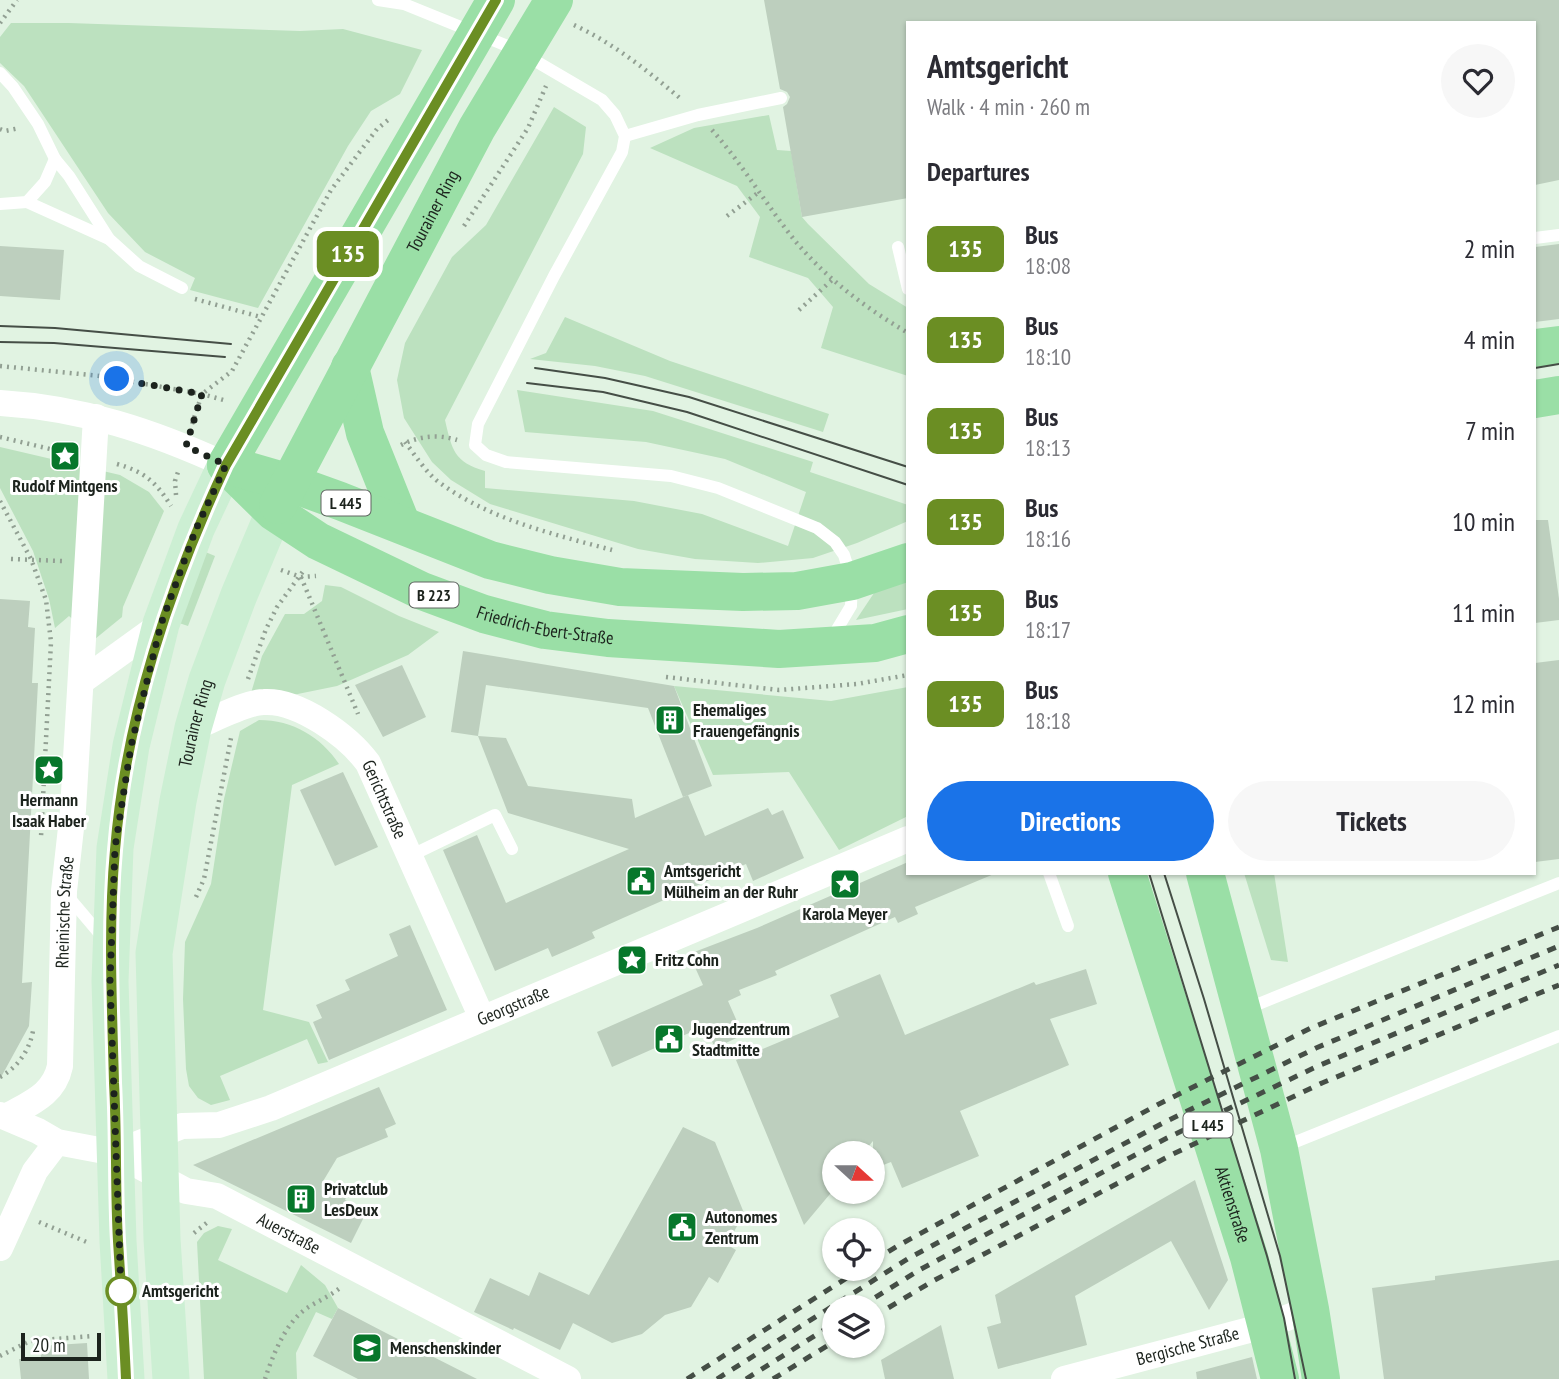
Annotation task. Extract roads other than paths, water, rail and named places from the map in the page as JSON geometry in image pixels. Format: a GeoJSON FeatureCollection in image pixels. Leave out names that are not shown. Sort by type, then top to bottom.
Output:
{"type":"FeatureCollection","features":[{"type":"Feature","properties":{"kind":"main road"},"geometry":{"type":"LineString","coordinates":[[126,1379],[115,1153],[111,946],[115,848],[131,746],[161,624],[196,529],[226,465],[496,0]]}},
{"type":"Feature","properties":{"kind":"main road","name":"Tourainer Ring"},"geometry":{"type":"LineString","coordinates":[[171,1379],[163,1261],[173,1184],[160,1133],[155,953],[177,802],[192,727],[239,595],[282,498],[477,128],[566,15]]}},
{"type":"Feature","properties":{"kind":"main road"},"geometry":{"type":"LineString","coordinates":[[1536,348],[1559,345]]}},
{"type":"Feature","properties":{"kind":"main road"},"geometry":{"type":"LineString","coordinates":[[351,367],[365,433],[401,523]]}},
{"type":"Feature","properties":{"kind":"main road"},"geometry":{"type":"LineString","coordinates":[[1536,399],[1559,395]]}},
{"type":"Feature","properties":{"kind":"main road","name":"Friedrich-Ebert-Straße"},"geometry":{"type":"LineString","coordinates":[[226,465],[282,498],[401,523],[490,560],[550,575],[620,587],[743,592],[797,590],[852,581],[906,563]]}},
{"type":"Feature","properties":{"kind":"main road","name":"Friedrich-Ebert-Straße"},"geometry":{"type":"LineString","coordinates":[[282,498],[318,541],[422,591],[484,614],[545,630],[608,638],[779,649],[875,643],[906,635]]}},
{"type":"Feature","properties":{"kind":"main road","name":"Aktienstraße"},"geometry":{"type":"LineString","coordinates":[[1128,875],[1245,1244],[1280,1379]]}},
{"type":"Feature","properties":{"kind":"main road"},"geometry":{"type":"LineString","coordinates":[[1206,875],[1279,1149],[1321,1379]]}},
{"type":"Feature","properties":{"kind":"street","name":"Friedrich-Ebert-Straße"},"geometry":{"type":"LineString","coordinates":[[0,403],[44,407],[96,417],[158,435],[226,465]]}},
{"type":"Feature","properties":{"kind":"street","name":"Rheinische Straße"},"geometry":{"type":"LineString","coordinates":[[3,1116],[50,1090],[60,1066],[64,891],[74,810],[96,417]]}},
{"type":"Feature","properties":{"kind":"street"},"geometry":{"type":"LineString","coordinates":[[82,681],[161,624]]}},
{"type":"Feature","properties":{"kind":"street","name":"Gerichtstraße"},"geometry":{"type":"LineString","coordinates":[[192,727],[262,702],[273,702],[312,716],[339,732],[357,747],[368,763],[482,1018]]}},
{"type":"Feature","properties":{"kind":"street","name":"Georgstraße"},"geometry":{"type":"LineString","coordinates":[[115,1153],[182,1126],[219,1125],[271,1108],[906,840]]}},
{"type":"Feature","properties":{"kind":"street","name":"Auerstraße"},"geometry":{"type":"LineString","coordinates":[[3,1116],[57,1142],[115,1153],[173,1184],[217,1196],[568,1379]]}},
{"type":"Feature","properties":{"kind":"street"},"geometry":{"type":"LineString","coordinates":[[0,1248],[35,1171],[57,1142]]}},
{"type":"Feature","properties":{"kind":"street","name":"Bergische Straße"},"geometry":{"type":"LineString","coordinates":[[1064,1379],[1268,1325],[1310,1309]]}},
{"type":"Feature","properties":{"kind":"lane"},"geometry":{"type":"LineString","coordinates":[[378,0],[404,4],[515,49],[602,100],[615,116],[625,136],[622,152],[478,424],[475,445],[485,455],[506,462],[671,476],[718,488],[817,528],[835,542],[844,555],[852,581],[851,606],[827,646]]}},
{"type":"Feature","properties":{"kind":"lane"},"geometry":{"type":"LineString","coordinates":[[0,73],[38,124],[55,159],[109,239],[139,267],[182,288]]}},
{"type":"Feature","properties":{"kind":"lane"},"geometry":{"type":"LineString","coordinates":[[625,136],[698,116],[781,98]]}},
{"type":"Feature","properties":{"kind":"lane"},"geometry":{"type":"LineString","coordinates":[[27,202],[44,182],[55,159]]}},
{"type":"Feature","properties":{"kind":"lane"},"geometry":{"type":"LineString","coordinates":[[0,204],[27,202],[109,239]]}},
{"type":"Feature","properties":{"kind":"lane"},"geometry":{"type":"LineString","coordinates":[[1536,238],[1559,235]]}},
{"type":"Feature","properties":{"kind":"lane"},"geometry":{"type":"LineString","coordinates":[[898,247],[906,281]]}},
{"type":"Feature","properties":{"kind":"lane"},"geometry":{"type":"LineString","coordinates":[[410,856],[495,816],[512,849]]}},
{"type":"Feature","properties":{"kind":"lane"},"geometry":{"type":"LineString","coordinates":[[1050,875],[1068,926]]}},
{"type":"Feature","properties":{"kind":"lane"},"geometry":{"type":"LineString","coordinates":[[1243,1011],[1559,883]]}},
{"type":"Feature","properties":{"kind":"lane"},"geometry":{"type":"LineString","coordinates":[[64,891],[111,946]]}},
{"type":"Feature","properties":{"kind":"lane"},"geometry":{"type":"LineString","coordinates":[[1279,1149],[1559,1036]]}},
{"type":"Feature","properties":{"kind":"tram line"},"geometry":{"type":"LineString","coordinates":[[0,326],[55,328],[231,344]]}},
{"type":"Feature","properties":{"kind":"tram line"},"geometry":{"type":"LineString","coordinates":[[0,342],[54,343],[225,357]]}},
{"type":"Feature","properties":{"kind":"tram line"},"geometry":{"type":"LineString","coordinates":[[1536,368],[1559,364]]}},
{"type":"Feature","properties":{"kind":"tram line"},"geometry":{"type":"LineString","coordinates":[[535,368],[605,378],[689,397],[906,466]]}},
{"type":"Feature","properties":{"kind":"tram line"},"geometry":{"type":"LineString","coordinates":[[527,383],[603,392],[687,412],[906,484]]}},
{"type":"Feature","properties":{"kind":"tram line"},"geometry":{"type":"LineString","coordinates":[[1150,875],[1267,1256],[1284,1318],[1295,1379]]}},
{"type":"Feature","properties":{"kind":"tram line"},"geometry":{"type":"LineString","coordinates":[[1165,875],[1280,1256],[1306,1379]]}},
{"type":"Feature","properties":{"kind":"railway"},"geometry":{"type":"LineString","coordinates":[[885,1254],[1157,1105],[1311,1028],[1559,927]]}},
{"type":"Feature","properties":{"kind":"railway"},"geometry":{"type":"LineString","coordinates":[[717,1379],[909,1258],[1165,1122],[1316,1048],[1559,946]]}},
{"type":"Feature","properties":{"kind":"railway"},"geometry":{"type":"LineString","coordinates":[[879,1295],[921,1269],[1167,1138],[1318,1066],[1559,965]]}},
{"type":"Feature","properties":{"kind":"railway"},"geometry":{"type":"LineString","coordinates":[[885,1310],[933,1281],[1173,1154],[1322,1083],[1559,985]]}},
{"type":"Feature","properties":{"kind":"railway"},"geometry":{"type":"LineString","coordinates":[[687,1379],[842,1281]]}},
{"type":"Feature","properties":{"kind":"railway"},"geometry":{"type":"LineString","coordinates":[[746,1379],[822,1331]]}},
{"type":"Feature","properties":{"kind":"railway"},"geometry":{"type":"LineString","coordinates":[[773,1379],[822,1349]]}},
{"type":"Feature","properties":{"kind":"place","name":"Rudolf Mintgens"},"geometry":{"type":"Point","coordinates":[65,456]}},
{"type":"Feature","properties":{"kind":"place","name":"Ehemaliges Frauengefängnis"},"geometry":{"type":"Point","coordinates":[670,720]}},
{"type":"Feature","properties":{"kind":"place","name":"Hermann Isaak Haber"},"geometry":{"type":"Point","coordinates":[49,770]}},
{"type":"Feature","properties":{"kind":"place","name":"Amtsgericht Mülheim an der Ruhr"},"geometry":{"type":"Point","coordinates":[641,881]}},
{"type":"Feature","properties":{"kind":"place","name":"Karola Meyer"},"geometry":{"type":"Point","coordinates":[845,884]}},
{"type":"Feature","properties":{"kind":"place","name":"Fritz Cohn"},"geometry":{"type":"Point","coordinates":[632,960]}},
{"type":"Feature","properties":{"kind":"place","name":"Jugendzentrum Stadtmitte"},"geometry":{"type":"Point","coordinates":[669,1039]}},
{"type":"Feature","properties":{"kind":"place","name":"Privatclub LesDeux"},"geometry":{"type":"Point","coordinates":[301,1199]}},
{"type":"Feature","properties":{"kind":"place","name":"Autonomes Zentrum"},"geometry":{"type":"Point","coordinates":[682,1227]}},
{"type":"Feature","properties":{"kind":"place","name":"Amtsgericht"},"geometry":{"type":"Point","coordinates":[121,1291]}},
{"type":"Feature","properties":{"kind":"place","name":"Menschenskinder"},"geometry":{"type":"Point","coordinates":[367,1348]}}]}
